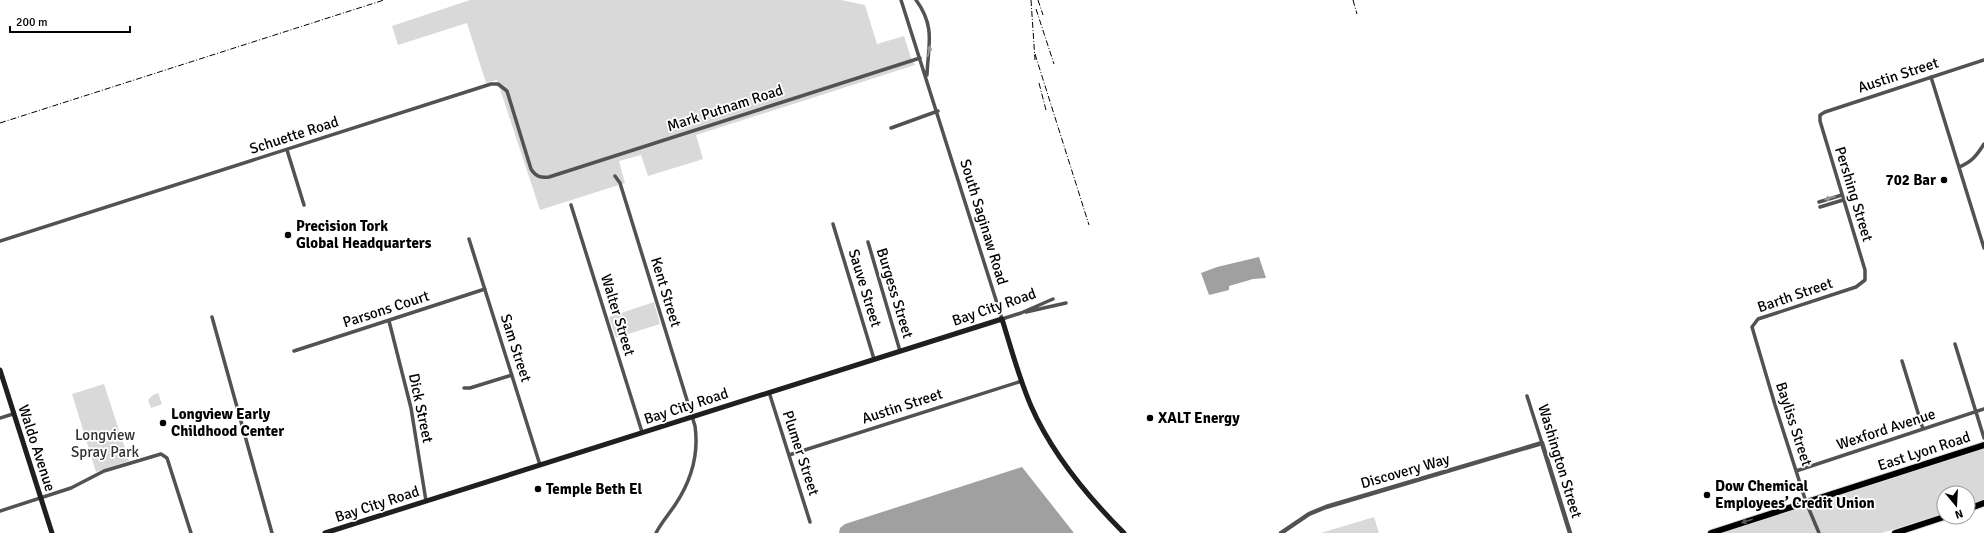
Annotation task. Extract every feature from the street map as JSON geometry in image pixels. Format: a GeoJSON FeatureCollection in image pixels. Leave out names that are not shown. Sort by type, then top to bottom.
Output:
{"type":"FeatureCollection","features":[{"type":"Feature","properties":{"kind":"highway","name":"East Lyon Road"},"geometry":{"type":"LineString","coordinates":[[1711,533],[1984,445]]}},
{"type":"Feature","properties":{"kind":"highway"},"geometry":{"type":"LineString","coordinates":[[1895,533],[1936,520]]}},
{"type":"Feature","properties":{"kind":"main road","name":"Bay City Road"},"geometry":{"type":"LineString","coordinates":[[325,533],[1002,319]]}},
{"type":"Feature","properties":{"kind":"main road","name":"South Saginaw Road"},"geometry":{"type":"LineString","coordinates":[[1002,319],[1031,405],[1050,442],[1088,494],[1124,533]]}},
{"type":"Feature","properties":{"kind":"main road","name":"Waldo Avenue"},"geometry":{"type":"LineString","coordinates":[[0,370],[52,533]]}},
{"type":"Feature","properties":{"kind":"street","name":"South Saginaw Road"},"geometry":{"type":"LineString","coordinates":[[901,0],[927,76],[1002,319]]}},
{"type":"Feature","properties":{"kind":"street","name":"South Saginaw Road"},"geometry":{"type":"LineString","coordinates":[[916,0],[921,7],[931,37],[927,76]]}},
{"type":"Feature","properties":{"kind":"street","name":"Mark Putnam Road"},"geometry":{"type":"LineString","coordinates":[[537,176],[541,178],[549,177],[920,58]]}},
{"type":"Feature","properties":{"kind":"street","name":"Austin Street"},"geometry":{"type":"LineString","coordinates":[[1820,115],[1825,112],[1984,60]]}},
{"type":"Feature","properties":{"kind":"street"},"geometry":{"type":"LineString","coordinates":[[1931,77],[1984,248]]}},
{"type":"Feature","properties":{"kind":"street","name":"Schuette Road"},"geometry":{"type":"LineString","coordinates":[[0,241],[487,86],[498,84],[507,91],[531,169],[537,176]]}},
{"type":"Feature","properties":{"kind":"street"},"geometry":{"type":"LineString","coordinates":[[891,128],[938,112]]}},
{"type":"Feature","properties":{"kind":"street","name":"Pershing Street"},"geometry":{"type":"LineString","coordinates":[[1820,115],[1820,120],[1843,200],[1865,270],[1865,280]]}},
{"type":"Feature","properties":{"kind":"street"},"geometry":{"type":"LineString","coordinates":[[1959,167],[1968,164],[1975,159],[1984,144]]}},
{"type":"Feature","properties":{"kind":"street"},"geometry":{"type":"LineString","coordinates":[[287,150],[304,205]]}},
{"type":"Feature","properties":{"kind":"street","name":"Kent Street"},"geometry":{"type":"LineString","coordinates":[[614,176],[620,183],[692,417],[696,439],[694,464],[681,494],[656,533]]}},
{"type":"Feature","properties":{"kind":"street"},"geometry":{"type":"LineString","coordinates":[[1819,202],[1842,195]]}},
{"type":"Feature","properties":{"kind":"street"},"geometry":{"type":"LineString","coordinates":[[1820,207],[1843,200]]}},
{"type":"Feature","properties":{"kind":"street","name":"Walter Street"},"geometry":{"type":"LineString","coordinates":[[571,205],[642,432]]}},
{"type":"Feature","properties":{"kind":"street","name":"Sauve Street"},"geometry":{"type":"LineString","coordinates":[[833,224],[874,359]]}},
{"type":"Feature","properties":{"kind":"street","name":"Sam Street"},"geometry":{"type":"LineString","coordinates":[[469,239],[540,465]]}},
{"type":"Feature","properties":{"kind":"street","name":"Burgess Street"},"geometry":{"type":"LineString","coordinates":[[868,242],[900,350]]}},
{"type":"Feature","properties":{"kind":"street","name":"Barth Street"},"geometry":{"type":"LineString","coordinates":[[1756,344],[1752,327],[1758,319],[1856,287],[1865,280]]}},
{"type":"Feature","properties":{"kind":"street","name":"Parsons Court"},"geometry":{"type":"LineString","coordinates":[[294,351],[485,290]]}},
{"type":"Feature","properties":{"kind":"street","name":"Bay City Road"},"geometry":{"type":"LineString","coordinates":[[1002,319],[1021,313],[1053,299]]}},
{"type":"Feature","properties":{"kind":"street"},"geometry":{"type":"LineString","coordinates":[[1021,313],[1066,303]]}},
{"type":"Feature","properties":{"kind":"street"},"geometry":{"type":"LineString","coordinates":[[212,317],[272,533]]}},
{"type":"Feature","properties":{"kind":"street","name":"Dick Street"},"geometry":{"type":"LineString","coordinates":[[389,321],[411,408],[426,501]]}},
{"type":"Feature","properties":{"kind":"street","name":"Bayliss Street"},"geometry":{"type":"LineString","coordinates":[[1756,344],[1806,502],[1819,533]]}},
{"type":"Feature","properties":{"kind":"street"},"geometry":{"type":"LineString","coordinates":[[1955,344],[1984,438]]}},
{"type":"Feature","properties":{"kind":"street"},"geometry":{"type":"LineString","coordinates":[[1902,361],[1923,429]]}},
{"type":"Feature","properties":{"kind":"street"},"geometry":{"type":"LineString","coordinates":[[464,388],[470,388],[512,375]]}},
{"type":"Feature","properties":{"kind":"street","name":"Austin Street"},"geometry":{"type":"LineString","coordinates":[[789,455],[1022,380]]}},
{"type":"Feature","properties":{"kind":"street","name":"Plumer Street"},"geometry":{"type":"LineString","coordinates":[[769,392],[810,522]]}},
{"type":"Feature","properties":{"kind":"street","name":"Washington Street"},"geometry":{"type":"LineString","coordinates":[[1527,396],[1570,533]]}},
{"type":"Feature","properties":{"kind":"street","name":"Wexford Avenue"},"geometry":{"type":"LineString","coordinates":[[1796,471],[1984,409]]}},
{"type":"Feature","properties":{"kind":"street"},"geometry":{"type":"LineString","coordinates":[[0,418],[13,414]]}},
{"type":"Feature","properties":{"kind":"street","name":"Discovery Way"},"geometry":{"type":"LineString","coordinates":[[1281,533],[1291,524],[1326,507],[1542,443]]}},
{"type":"Feature","properties":{"kind":"street"},"geometry":{"type":"LineString","coordinates":[[0,511],[71,488],[104,471],[162,454],[167,458],[191,533]]}},
{"type":"Feature","properties":{"kind":"green space"},"geometry":{"type":"Polygon","coordinates":[[[470,0],[841,0],[865,5],[877,44],[904,36],[911,58],[915,65],[696,135],[703,159],[697,161],[648,176],[641,155],[619,161],[625,183],[540,210],[497,80],[486,83],[467,23],[398,45],[392,26],[470,0]]]}},
{"type":"Feature","properties":{"kind":"green space"},"geometry":{"type":"Polygon","coordinates":[[[654,302],[660,324],[616,338],[609,317],[654,302]]]}},
{"type":"Feature","properties":{"kind":"green space","name":"Longview Spray Park"},"geometry":{"type":"Polygon","coordinates":[[[104,384],[129,461],[96,472],[72,394],[104,384]]]}},
{"type":"Feature","properties":{"kind":"green space"},"geometry":{"type":"Polygon","coordinates":[[[158,393],[162,404],[151,408],[148,400],[153,395],[158,393]]]}},
{"type":"Feature","properties":{"kind":"green space"},"geometry":{"type":"Polygon","coordinates":[[[1984,449],[1984,500],[1976,502],[1976,485],[1936,485],[1936,516],[1882,533],[1723,533],[1984,449]]]}},
{"type":"Feature","properties":{"kind":"green space"},"geometry":{"type":"Polygon","coordinates":[[[1374,517],[1379,533],[1321,533],[1374,517]]]}},
{"type":"Feature","properties":{"kind":"shaded area"},"geometry":{"type":"Polygon","coordinates":[[[1259,257],[1266,278],[1253,279],[1229,286],[1229,290],[1209,295],[1201,273],[1217,267],[1259,257]]]}},
{"type":"Feature","properties":{"kind":"shaded area"},"geometry":{"type":"Polygon","coordinates":[[[1022,467],[1074,533],[839,533],[840,528],[845,524],[1022,467]]]}},
{"type":"Feature","properties":{"kind":"railway"},"geometry":{"type":"LineString","coordinates":[[0,123],[384,0]]}},
{"type":"Feature","properties":{"kind":"railway"},"geometry":{"type":"LineString","coordinates":[[1031,0],[1035,60]]}},
{"type":"Feature","properties":{"kind":"railway"},"geometry":{"type":"LineString","coordinates":[[1038,0],[1043,15]]}},
{"type":"Feature","properties":{"kind":"railway"},"geometry":{"type":"LineString","coordinates":[[1353,0],[1357,14]]}},
{"type":"Feature","properties":{"kind":"railway"},"geometry":{"type":"LineString","coordinates":[[1036,9],[1054,64]]}},
{"type":"Feature","properties":{"kind":"railway"},"geometry":{"type":"LineString","coordinates":[[1035,54],[1089,225]]}},
{"type":"Feature","properties":{"kind":"railway"},"geometry":{"type":"LineString","coordinates":[[1039,83],[1046,110]]}},
{"type":"Feature","properties":{"kind":"place","name":"702 Bar"},"geometry":{"type":"Point","coordinates":[1944,180]}},
{"type":"Feature","properties":{"kind":"place","name":"Precision Tork Global Headquarters"},"geometry":{"type":"Point","coordinates":[288,235]}},
{"type":"Feature","properties":{"kind":"place","name":"XALT Energy"},"geometry":{"type":"Point","coordinates":[1150,418]}},
{"type":"Feature","properties":{"kind":"place","name":"Longview Early Childhood Center"},"geometry":{"type":"Point","coordinates":[163,423]}},
{"type":"Feature","properties":{"kind":"place","name":"Temple Beth El"},"geometry":{"type":"Point","coordinates":[538,489]}},
{"type":"Feature","properties":{"kind":"place","name":"Dow Chemical Employees’ Credit Union"},"geometry":{"type":"Point","coordinates":[1707,495]}}]}
